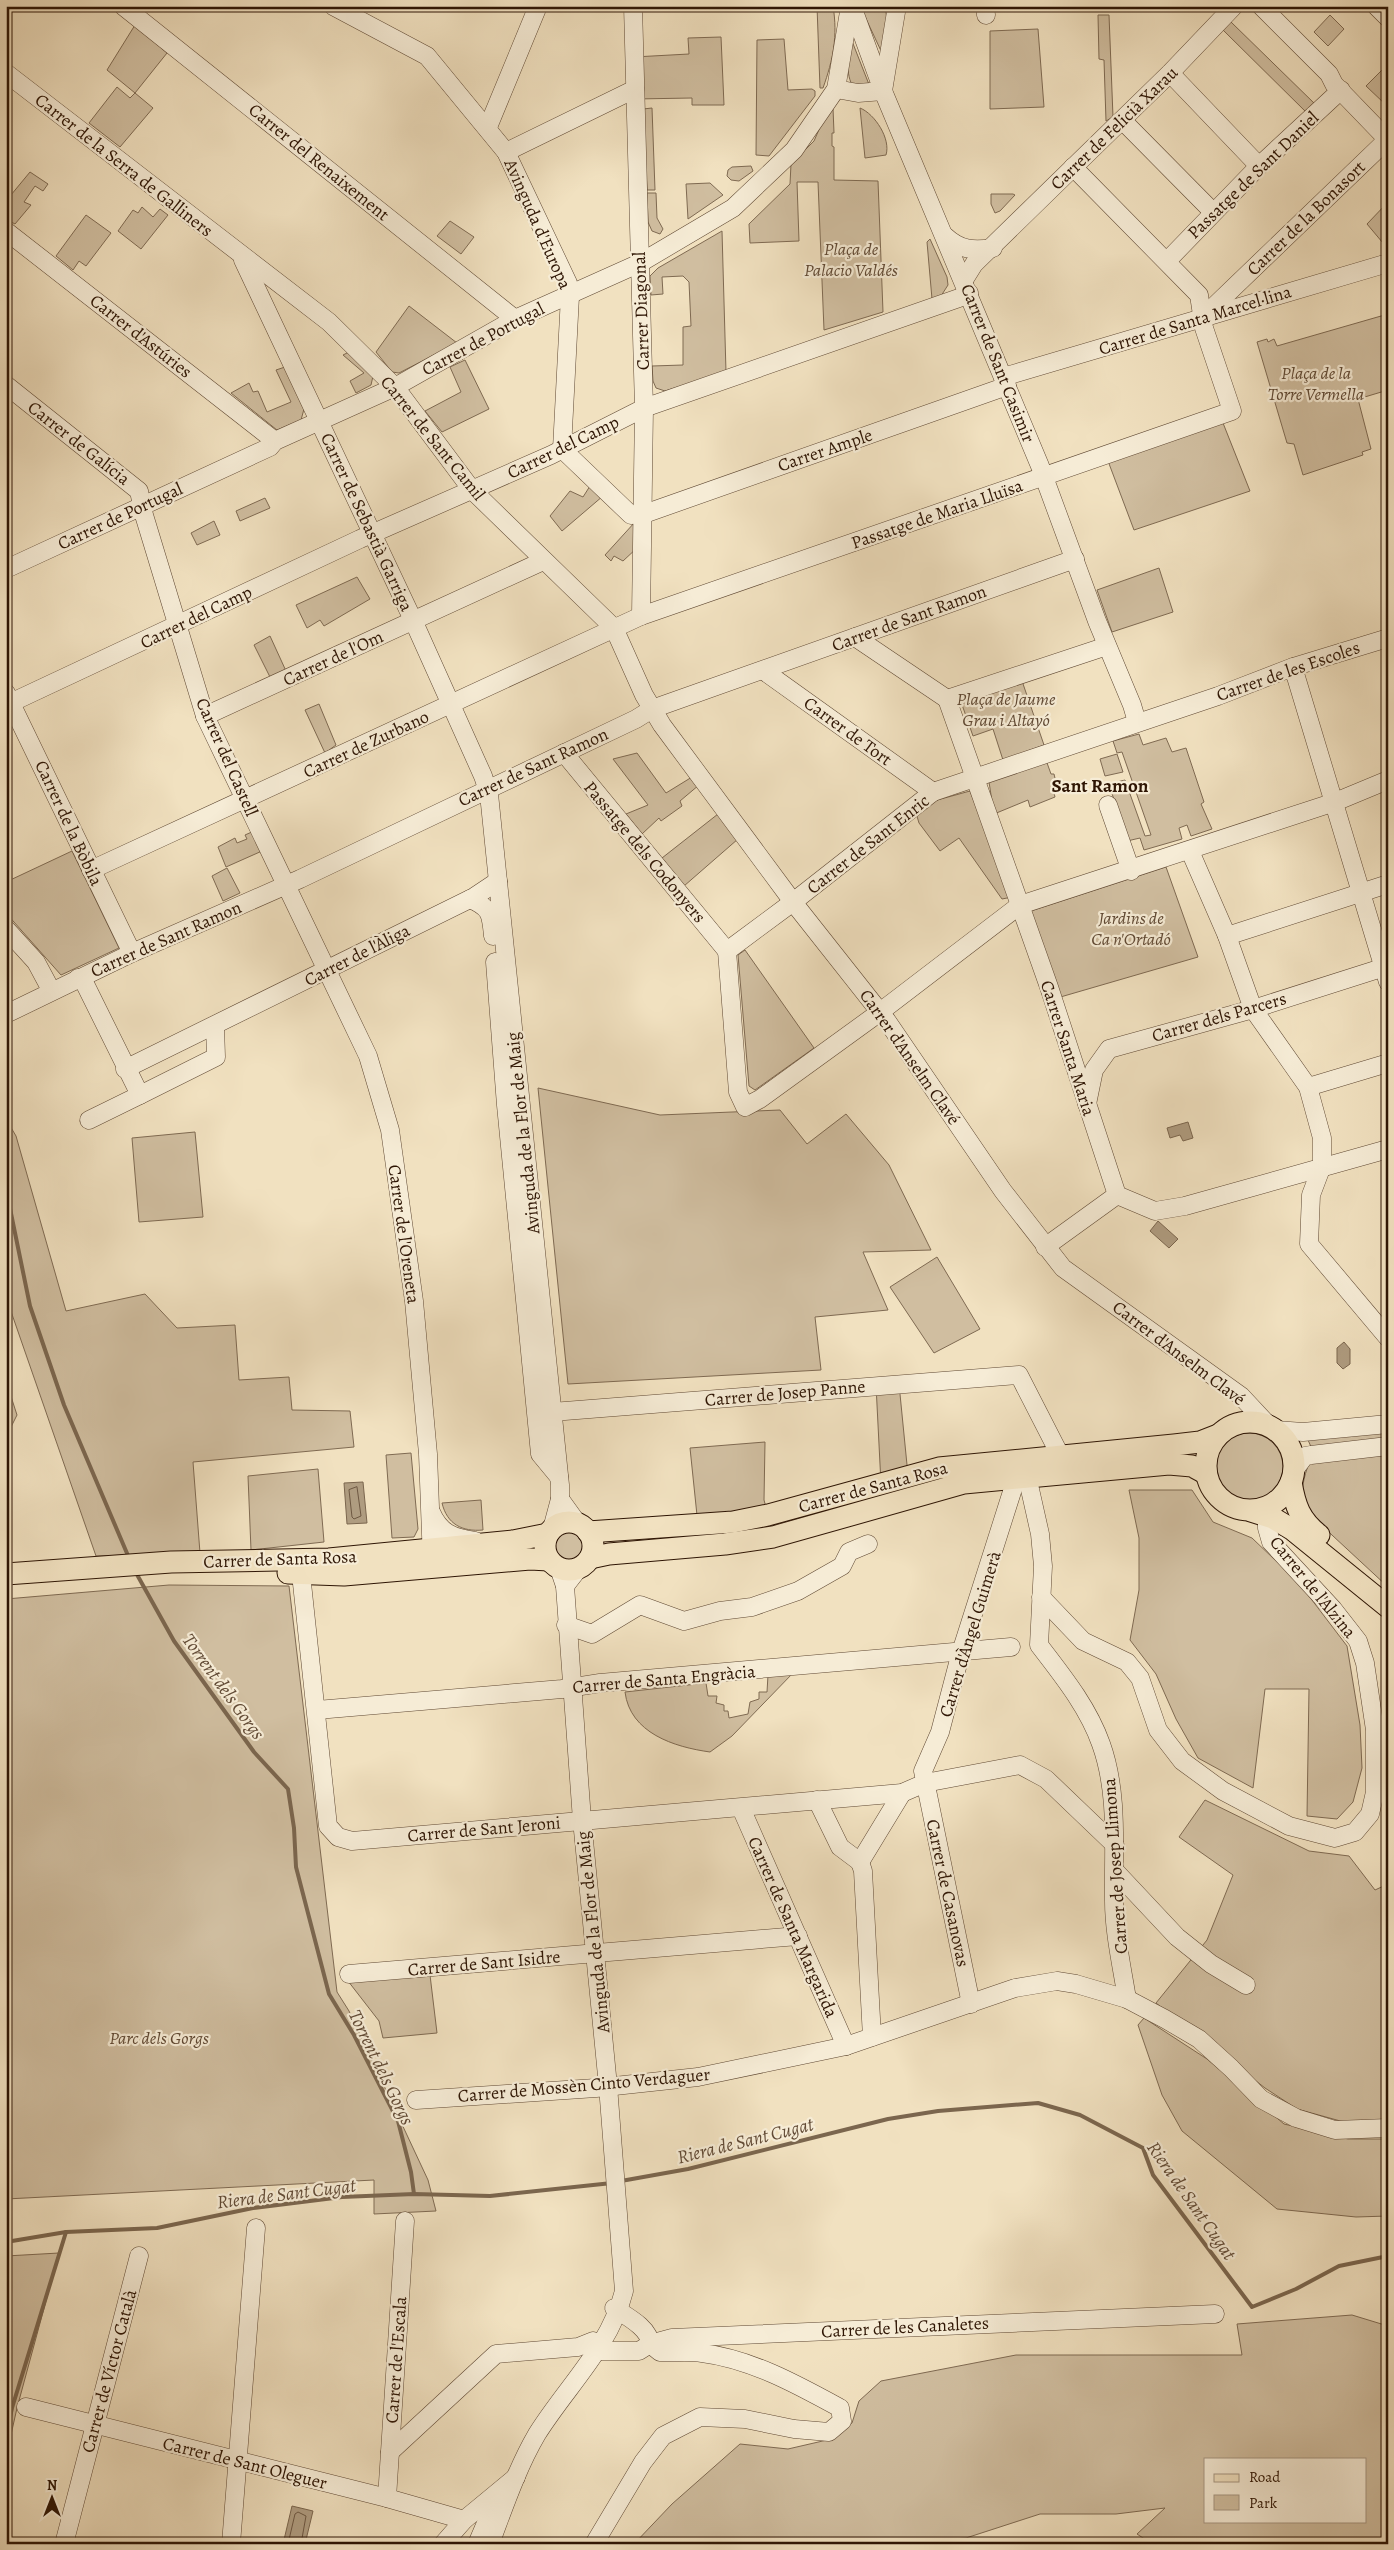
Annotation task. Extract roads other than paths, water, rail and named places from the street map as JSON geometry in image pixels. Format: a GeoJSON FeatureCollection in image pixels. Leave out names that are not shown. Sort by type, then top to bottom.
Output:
{"type":"FeatureCollection","features":[{"type":"Feature","properties":{"kind":"main road"},"geometry":{"type":"LineString","coordinates":[[1388,1592],[1303,1521],[1298,1512],[1290,1447],[1273,1429],[1259,1423],[1236,1424],[1218,1435],[1210,1444],[1206,1454],[1205,1473],[1213,1492],[1223,1502],[1258,1514],[1293,1530],[1388,1607]]}},
{"type":"Feature","properties":{"kind":"main road","name":"Carrer de Santa Rosa"},"geometry":{"type":"LineString","coordinates":[[583,1528],[733,1522],[768,1515],[939,1468],[1066,1454],[1186,1444],[1218,1435]]}},
{"type":"Feature","properties":{"kind":"main road"},"geometry":{"type":"LineString","coordinates":[[939,1468],[996,1467],[1022,1478],[1066,1454]]}},
{"type":"Feature","properties":{"kind":"main road","name":"Carrer de Santa Rosa"},"geometry":{"type":"LineString","coordinates":[[190,1562],[530,1559],[568,1568],[609,1554],[725,1544],[773,1537],[932,1490],[964,1483],[1169,1464],[1192,1466],[1205,1473]]}},
{"type":"Feature","properties":{"kind":"main road"},"geometry":{"type":"LineString","coordinates":[[1258,1514],[1284,1496],[1293,1476]]}},
{"type":"Feature","properties":{"kind":"main road"},"geometry":{"type":"LineString","coordinates":[[567,1522],[583,1528],[593,1547],[568,1568],[544,1546],[550,1532],[567,1522]]}},
{"type":"Feature","properties":{"kind":"main road","name":"Carrer de Santa Rosa"},"geometry":{"type":"LineString","coordinates":[[190,1562],[301,1574],[344,1575],[430,1559],[550,1532]]}},
{"type":"Feature","properties":{"kind":"main road"},"geometry":{"type":"LineString","coordinates":[[6,1574],[104,1565],[190,1562]]}},
{"type":"Feature","properties":{"kind":"street","name":"Carrer del Renaixement"},"geometry":{"type":"LineString","coordinates":[[123,6],[515,318]]}},
{"type":"Feature","properties":{"kind":"street","name":"Avinguda d'Europa"},"geometry":{"type":"LineString","coordinates":[[333,6],[428,56],[488,127],[506,152],[568,283],[570,296],[562,449]]}},
{"type":"Feature","properties":{"kind":"street"},"geometry":{"type":"LineString","coordinates":[[488,127],[538,6]]}},
{"type":"Feature","properties":{"kind":"street","name":"Carrer Diagonal"},"geometry":{"type":"LineString","coordinates":[[633,6],[644,408],[644,514],[640,616]]}},
{"type":"Feature","properties":{"kind":"street","name":"Carrer de Portugal"},"geometry":{"type":"LineString","coordinates":[[6,569],[270,447],[275,441],[395,387],[515,318],[570,296],[640,263],[734,208],[794,150],[836,89],[851,6]]}},
{"type":"Feature","properties":{"kind":"street","name":"Carrer de Sant Casimir"},"geometry":{"type":"LineString","coordinates":[[851,6],[883,91],[966,286],[1044,478],[1137,722]]}},
{"type":"Feature","properties":{"kind":"street"},"geometry":{"type":"LineString","coordinates":[[889,6],[893,27]]}},
{"type":"Feature","properties":{"kind":"street"},"geometry":{"type":"LineString","coordinates":[[836,89],[858,93],[883,91],[897,6]]}},
{"type":"Feature","properties":{"kind":"street","name":"Carrer de Felicià Xarau"},"geometry":{"type":"LineString","coordinates":[[966,286],[974,264],[993,248],[1170,73],[1234,6]]}},
{"type":"Feature","properties":{"kind":"street"},"geometry":{"type":"LineString","coordinates":[[1261,6],[1329,74],[1334,84],[1388,139]]}},
{"type":"Feature","properties":{"kind":"street"},"geometry":{"type":"LineString","coordinates":[[1376,6],[1388,18]]}},
{"type":"Feature","properties":{"kind":"street","name":"Carrer de la Serra de Galliners"},"geometry":{"type":"LineString","coordinates":[[6,73],[242,258]]}},
{"type":"Feature","properties":{"kind":"street"},"geometry":{"type":"LineString","coordinates":[[1170,73],[1259,166]]}},
{"type":"Feature","properties":{"kind":"street"},"geometry":{"type":"LineString","coordinates":[[506,152],[635,89]]}},
{"type":"Feature","properties":{"kind":"street","name":"Passatge de Sant Daniel"},"geometry":{"type":"LineString","coordinates":[[1167,260],[1259,166],[1341,90]]}},
{"type":"Feature","properties":{"kind":"street"},"geometry":{"type":"LineString","coordinates":[[1122,120],[1213,212]]}},
{"type":"Feature","properties":{"kind":"street","name":"Carrer de la Bonasort"},"geometry":{"type":"LineString","coordinates":[[1202,318],[1388,139]]}},
{"type":"Feature","properties":{"kind":"street"},"geometry":{"type":"LineString","coordinates":[[1073,167],[1154,250],[1167,260],[1199,295],[1202,318]]}},
{"type":"Feature","properties":{"kind":"street","name":"Carrer d'Astúries"},"geometry":{"type":"LineString","coordinates":[[6,231],[275,441]]}},
{"type":"Feature","properties":{"kind":"street"},"geometry":{"type":"LineString","coordinates":[[945,236],[955,245],[968,250],[993,248]]}},
{"type":"Feature","properties":{"kind":"street"},"geometry":{"type":"LineString","coordinates":[[639,237],[644,244],[655,248],[666,248]]}},
{"type":"Feature","properties":{"kind":"street","name":"Carrer de Sant Camil"},"geometry":{"type":"LineString","coordinates":[[242,258],[328,322],[395,387],[472,490],[614,628]]}},
{"type":"Feature","properties":{"kind":"street","name":"Carrer de Sebastià Garriga"},"geometry":{"type":"LineString","coordinates":[[242,258],[374,535],[487,789]]}},
{"type":"Feature","properties":{"kind":"street","name":"Carrer de Santa Marcel·lina"},"geometry":{"type":"LineString","coordinates":[[1005,382],[1202,318],[1388,263]]}},
{"type":"Feature","properties":{"kind":"street"},"geometry":{"type":"LineString","coordinates":[[1251,270],[1265,299]]}},
{"type":"Feature","properties":{"kind":"street"},"geometry":{"type":"LineString","coordinates":[[261,298],[278,284]]}},
{"type":"Feature","properties":{"kind":"street","name":"Carrer del Camp"},"geometry":{"type":"LineString","coordinates":[[8,700],[177,627],[343,547],[374,535],[562,449],[644,408],[959,298],[966,286]]}},
{"type":"Feature","properties":{"kind":"street","name":"Passatge de Maria Lluïsa"},"geometry":{"type":"LineString","coordinates":[[640,616],[1044,478],[1232,411],[1202,318]]}},
{"type":"Feature","properties":{"kind":"street","name":"Carrer Ample"},"geometry":{"type":"LineString","coordinates":[[644,514],[1005,382]]}},
{"type":"Feature","properties":{"kind":"street","name":"Carrer de Galícia"},"geometry":{"type":"LineString","coordinates":[[6,385],[139,491],[143,506]]}},
{"type":"Feature","properties":{"kind":"street"},"geometry":{"type":"LineString","coordinates":[[562,449],[631,515],[644,514]]}},
{"type":"Feature","properties":{"kind":"street","name":"Carrer del Castell"},"geometry":{"type":"LineString","coordinates":[[143,506],[177,627],[205,716],[327,970]]}},
{"type":"Feature","properties":{"kind":"street","name":"Carrer de Sant Ramon"},"geometry":{"type":"LineString","coordinates":[[6,1014],[49,986],[78,978],[285,886],[564,754],[652,709],[764,671],[1075,559]]}},
{"type":"Feature","properties":{"kind":"street","name":"Carrer de l'Om"},"geometry":{"type":"LineString","coordinates":[[205,716],[543,561]]}},
{"type":"Feature","properties":{"kind":"street","name":"Carrer de Zurbano"},"geometry":{"type":"LineString","coordinates":[[91,870],[640,616]]}},
{"type":"Feature","properties":{"kind":"street","name":"Carrer d'Anselm Clavé"},"geometry":{"type":"LineString","coordinates":[[614,628],[652,709],[666,732],[793,902],[880,1012],[1003,1191],[1045,1247],[1063,1268],[1241,1396],[1273,1429]]}},
{"type":"Feature","properties":{"kind":"street"},"geometry":{"type":"LineString","coordinates":[[855,637],[947,699],[1107,646]]}},
{"type":"Feature","properties":{"kind":"street","name":"Carrer de les Escoles"},"geometry":{"type":"LineString","coordinates":[[1137,722],[1188,706],[1292,667],[1388,638]]}},
{"type":"Feature","properties":{"kind":"street"},"geometry":{"type":"LineString","coordinates":[[1292,667],[1386,972]]}},
{"type":"Feature","properties":{"kind":"street","name":"Carrer de Tort"},"geometry":{"type":"LineString","coordinates":[[764,671],[933,792]]}},
{"type":"Feature","properties":{"kind":"street","name":"Carrer Santa Maria"},"geometry":{"type":"LineString","coordinates":[[947,699],[1020,905],[1117,1195]]}},
{"type":"Feature","properties":{"kind":"street","name":"Carrer de la Bòbila"},"geometry":{"type":"LineString","coordinates":[[8,700],[132,953]]}},
{"type":"Feature","properties":{"kind":"street","name":"Carrer de Sant Enric"},"geometry":{"type":"LineString","coordinates":[[727,951],[793,902],[933,792],[1137,722]]}},
{"type":"Feature","properties":{"kind":"street","name":"Passatge dels Codonyers"},"geometry":{"type":"LineString","coordinates":[[564,754],[727,951]]}},
{"type":"Feature","properties":{"kind":"street"},"geometry":{"type":"LineString","coordinates":[[727,951],[738,1092],[745,1107],[760,1099],[880,1012],[1020,905],[1126,872],[1335,802],[1388,780]]}},
{"type":"Feature","properties":{"kind":"street","name":"Avinguda de la Flor de Maig"},"geometry":{"type":"LineString","coordinates":[[487,789],[559,1478],[560,1499],[550,1532]]}},
{"type":"Feature","properties":{"kind":"street"},"geometry":{"type":"LineString","coordinates":[[1108,805],[1126,872]]}},
{"type":"Feature","properties":{"kind":"street"},"geometry":{"type":"LineString","coordinates":[[1190,850],[1227,936],[1252,1009],[1308,1088],[1322,1138],[1322,1166],[1311,1195],[1309,1244],[1388,1338]]}},
{"type":"Feature","properties":{"kind":"street","name":"Carrer de l'Àliga"},"geometry":{"type":"LineString","coordinates":[[125,1069],[470,898],[498,881]]}},
{"type":"Feature","properties":{"kind":"street"},"geometry":{"type":"LineString","coordinates":[[1227,936],[1388,884]]}},
{"type":"Feature","properties":{"kind":"street","name":"Avinguda de la Flor de Maig"},"geometry":{"type":"LineString","coordinates":[[470,898],[483,904],[491,916],[506,1105],[540,1454],[559,1478]]}},
{"type":"Feature","properties":{"kind":"street"},"geometry":{"type":"LineString","coordinates":[[6,929],[36,962],[49,986]]}},
{"type":"Feature","properties":{"kind":"street","name":"Carrer de l'Oreneta"},"geometry":{"type":"LineString","coordinates":[[327,970],[368,1056],[390,1130],[414,1301],[428,1454],[430,1559]]}},
{"type":"Feature","properties":{"kind":"street","name":"Carrer dels Parcers"},"geometry":{"type":"LineString","coordinates":[[1086,1106],[1094,1070],[1109,1049],[1386,972]]}},
{"type":"Feature","properties":{"kind":"street"},"geometry":{"type":"LineString","coordinates":[[78,978],[83,980],[125,1069],[140,1095]]}},
{"type":"Feature","properties":{"kind":"street"},"geometry":{"type":"LineString","coordinates":[[89,1120],[216,1057],[215,1026]]}},
{"type":"Feature","properties":{"kind":"street"},"geometry":{"type":"LineString","coordinates":[[1308,1088],[1388,1063]]}},
{"type":"Feature","properties":{"kind":"street"},"geometry":{"type":"LineString","coordinates":[[1045,1247],[1117,1195],[1155,1211],[1185,1206],[1388,1149]]}},
{"type":"Feature","properties":{"kind":"street","name":"Carrer de Josep Panne"},"geometry":{"type":"LineString","coordinates":[[552,1412],[1019,1375],[1066,1454]]}},
{"type":"Feature","properties":{"kind":"street"},"geometry":{"type":"LineString","coordinates":[[1273,1429],[1303,1432],[1388,1424]]}},
{"type":"Feature","properties":{"kind":"street"},"geometry":{"type":"LineString","coordinates":[[1293,1476],[1305,1456],[1388,1446]]}},
{"type":"Feature","properties":{"kind":"street","name":"Carrer de Josep Llimona"},"geometry":{"type":"LineString","coordinates":[[1022,1478],[1040,1534],[1043,1566],[1039,1645],[1073,1689],[1101,1742],[1109,1773],[1115,1845],[1114,1902],[1127,1999]]}},
{"type":"Feature","properties":{"kind":"street","name":"Carrer d'Àngel Guimerà"},"geometry":{"type":"LineString","coordinates":[[925,1783],[923,1772],[940,1732],[961,1652],[1022,1478]]}},
{"type":"Feature","properties":{"kind":"street"},"geometry":{"type":"LineString","coordinates":[[560,1499],[583,1528]]}},
{"type":"Feature","properties":{"kind":"street","name":"Carrer de l'Oreneta"},"geometry":{"type":"LineString","coordinates":[[430,1510],[442,1532],[459,1539],[500,1543]]}},
{"type":"Feature","properties":{"kind":"street","name":"Carrer de l'Alzina"},"geometry":{"type":"LineString","coordinates":[[1041,1597],[1083,1641],[1127,1662],[1140,1678],[1158,1730],[1172,1750],[1223,1792],[1289,1826],[1334,1838],[1355,1832],[1370,1814],[1375,1792],[1374,1730],[1365,1663],[1358,1641],[1333,1609],[1271,1542],[1267,1528],[1258,1514]]}},
{"type":"Feature","properties":{"kind":"street"},"geometry":{"type":"LineString","coordinates":[[566,1625],[592,1634],[640,1605],[684,1622],[720,1611],[752,1607],[798,1592],[842,1566],[849,1552],[868,1544]]}},
{"type":"Feature","properties":{"kind":"street","name":"Avinguda de la Flor de Maig"},"geometry":{"type":"LineString","coordinates":[[490,2544],[520,2445],[593,2346],[616,2309],[624,2291],[608,2086],[582,1820],[566,1625],[568,1568]]}},
{"type":"Feature","properties":{"kind":"street","name":"Carrer de Sant Jeroni"},"geometry":{"type":"LineString","coordinates":[[301,1574],[328,1826],[338,1837],[352,1841],[902,1793],[925,1783],[1020,1765],[1046,1779],[1115,1845]]}},
{"type":"Feature","properties":{"kind":"street","name":"Carrer de Santa Engràcia"},"geometry":{"type":"LineString","coordinates":[[317,1710],[1011,1647]]}},
{"type":"Feature","properties":{"kind":"street","name":"Carrer de Casanovas"},"geometry":{"type":"LineString","coordinates":[[925,1783],[971,2004]]}},
{"type":"Feature","properties":{"kind":"street"},"geometry":{"type":"LineString","coordinates":[[860,1862],[902,1793]]}},
{"type":"Feature","properties":{"kind":"street"},"geometry":{"type":"LineString","coordinates":[[817,1800],[840,1847],[860,1862],[864,1871],[872,2037]]}},
{"type":"Feature","properties":{"kind":"street","name":"Carrer de Santa Margarida"},"geometry":{"type":"LineString","coordinates":[[741,1808],[846,2046]]}},
{"type":"Feature","properties":{"kind":"street"},"geometry":{"type":"LineString","coordinates":[[1116,1872],[1177,1937],[1211,1964],[1246,1985]]}},
{"type":"Feature","properties":{"kind":"street","name":"Carrer de Sant Isidre"},"geometry":{"type":"LineString","coordinates":[[349,1974],[798,1936]]}},
{"type":"Feature","properties":{"kind":"street","name":"Carrer de Mossèn Cinto Verdaguer"},"geometry":{"type":"LineString","coordinates":[[416,2100],[608,2086],[698,2077],[846,2046],[1015,1988],[1057,1982],[1076,1984],[1127,1999],[1199,2040],[1231,2068],[1260,2099],[1296,2118],[1335,2130],[1388,2128]]}},
{"type":"Feature","properties":{"kind":"street","name":"Carrer de l'Escala"},"geometry":{"type":"LineString","coordinates":[[387,2498],[405,2222]]}},
{"type":"Feature","properties":{"kind":"street"},"geometry":{"type":"LineString","coordinates":[[231,2544],[256,2228]]}},
{"type":"Feature","properties":{"kind":"street","name":"Carrer de Víctor Català"},"geometry":{"type":"LineString","coordinates":[[64,2544],[139,2256]]}},
{"type":"Feature","properties":{"kind":"street"},"geometry":{"type":"LineString","coordinates":[[594,2544],[643,2462],[663,2436],[700,2417],[745,2419],[794,2429],[829,2432],[842,2421],[840,2408],[798,2385],[747,2364],[702,2353],[660,2352],[650,2344],[650,2338],[646,2332],[616,2309]]}},
{"type":"Feature","properties":{"kind":"street","name":"Carrer de les Canaletes"},"geometry":{"type":"LineString","coordinates":[[390,2452],[496,2354],[593,2346],[639,2351],[650,2344],[672,2338],[1215,2314]]}},
{"type":"Feature","properties":{"kind":"street","name":"Carrer de Sant Oleguer"},"geometry":{"type":"LineString","coordinates":[[26,2407],[94,2426],[387,2498],[464,2520]]}},
{"type":"Feature","properties":{"kind":"street"},"geometry":{"type":"LineString","coordinates":[[443,2544],[464,2520],[509,2482]]}},
{"type":"Feature","properties":{"kind":"street","name":"Avinguda de la Flor de Maig"},"geometry":{"type":"LineString","coordinates":[[476,2544],[509,2482]]}},
{"type":"Feature","properties":{"kind":"water"},"geometry":{"type":"Polygon","coordinates":[[[1188,1122],[1193,1138],[1183,1141],[1180,1135],[1170,1138],[1167,1128],[1188,1122]]]}},
{"type":"Feature","properties":{"kind":"water"},"geometry":{"type":"Polygon","coordinates":[[[1158,1221],[1178,1239],[1169,1248],[1150,1231],[1158,1221]]]}},
{"type":"Feature","properties":{"kind":"water"},"geometry":{"type":"Polygon","coordinates":[[[1344,1342],[1350,1349],[1350,1364],[1343,1369],[1337,1363],[1337,1348],[1344,1342]]]}},
{"type":"Feature","properties":{"kind":"water"},"geometry":{"type":"Polygon","coordinates":[[[363,1482],[367,1523],[347,1524],[344,1483],[363,1482]]]}},
{"type":"Feature","properties":{"kind":"water"},"geometry":{"type":"Polygon","coordinates":[[[292,2506],[313,2511],[305,2544],[283,2544],[292,2506]]]}},
{"type":"Feature","properties":{"kind":"waterway","name":"Torrent dels Gorgs"},"geometry":{"type":"LineString","coordinates":[[6,1189],[30,1306],[64,1405],[129,1558]]}},
{"type":"Feature","properties":{"kind":"waterway","name":"Torrent dels Gorgs"},"geometry":{"type":"LineString","coordinates":[[135,1571],[174,1641],[254,1752],[288,1789],[294,1828],[296,1867],[329,1994],[354,2035],[398,2121],[411,2172],[414,2194]]}},
{"type":"Feature","properties":{"kind":"waterway","name":"Riera de Sant Cugat"},"geometry":{"type":"LineString","coordinates":[[621,2181],[688,2169],[888,2119],[938,2111],[1038,2103],[1080,2115],[1143,2148],[1153,2175],[1252,2307],[1296,2289],[1339,2266],[1388,2256]]}},
{"type":"Feature","properties":{"kind":"waterway","name":"Riera de Sant Cugat"},"geometry":{"type":"LineString","coordinates":[[6,2242],[66,2232],[157,2228],[253,2208],[342,2197],[414,2194],[490,2196],[612,2183]]}},
{"type":"Feature","properties":{"kind":"waterway"},"geometry":{"type":"LineString","coordinates":[[6,2435],[12,2408],[66,2232]]}},
{"type":"Feature","properties":{"kind":"district","name":"Sant Ramon"},"geometry":{"type":"Point","coordinates":[1100,785]}},
{"type":"Feature","properties":{"kind":"park label","name":"Plaça de Palacio Valdés"},"geometry":{"type":"Point","coordinates":[851,259]}},
{"type":"Feature","properties":{"kind":"park label","name":"Plaça de la Torre Vermella"},"geometry":{"type":"Point","coordinates":[1316,383]}},
{"type":"Feature","properties":{"kind":"park label","name":"Plaça de Jaume Grau i Altayó"},"geometry":{"type":"Point","coordinates":[1006,710]}},
{"type":"Feature","properties":{"kind":"park label","name":"Jardins de Ca n'Ortadó"},"geometry":{"type":"Point","coordinates":[1131,928]}},
{"type":"Feature","properties":{"kind":"park label","name":"Parc dels Gorgs"},"geometry":{"type":"Point","coordinates":[159,2038]}}]}
